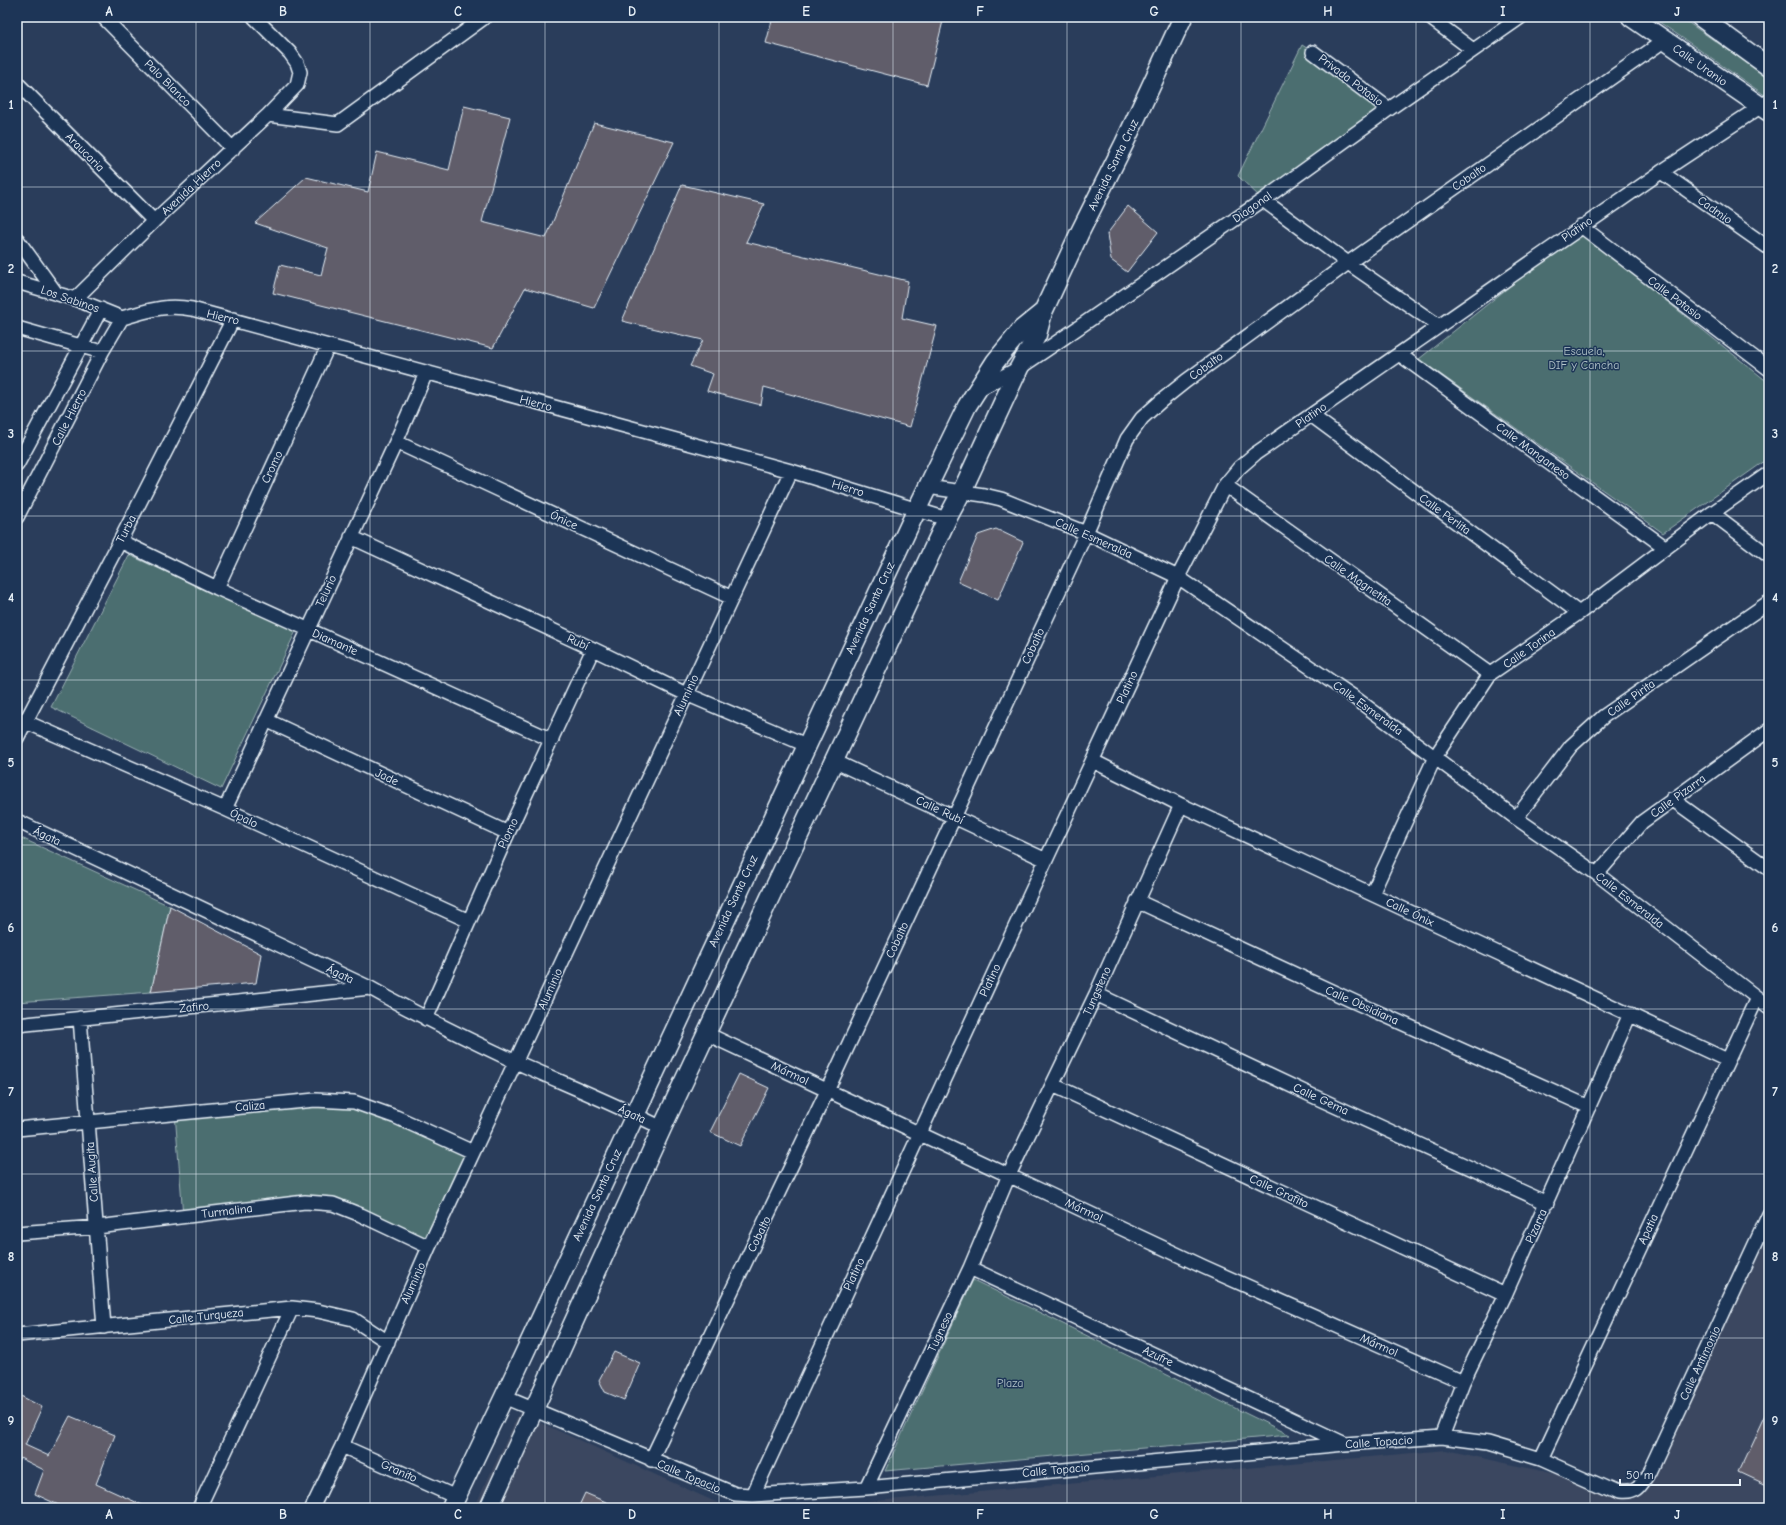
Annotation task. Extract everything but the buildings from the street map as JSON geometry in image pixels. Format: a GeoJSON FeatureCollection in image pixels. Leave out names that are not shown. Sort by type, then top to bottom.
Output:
{"type":"FeatureCollection","features":[{"type":"Feature","properties":{"kind":"street","name":"Palo Blanco"},"geometry":{"type":"LineString","coordinates":[[103,17],[233,149]]}},
{"type":"Feature","properties":{"kind":"street","name":"Avenida Hierro"},"geometry":{"type":"LineString","coordinates":[[75,299],[154,222],[233,149],[293,91],[297,85],[300,72],[297,63],[290,53],[254,17]]}},
{"type":"Feature","properties":{"kind":"street"},"geometry":{"type":"LineString","coordinates":[[268,115],[338,124],[485,17]]}},
{"type":"Feature","properties":{"kind":"street","name":"Avenida Santa Cruz"},"geometry":{"type":"LineString","coordinates":[[489,1508],[535,1411],[662,1128],[1019,368],[1029,332],[1043,312],[1080,232],[1124,144],[1182,17]]}},
{"type":"Feature","properties":{"kind":"street"},"geometry":{"type":"LineString","coordinates":[[1429,17],[1473,50]]}},
{"type":"Feature","properties":{"kind":"street","name":"Diagonal"},"geometry":{"type":"LineString","coordinates":[[978,389],[1019,368],[1056,343],[1263,200],[1389,109],[1521,17]]}},
{"type":"Feature","properties":{"kind":"street","name":"Calle Uranio"},"geometry":{"type":"LineString","coordinates":[[1631,17],[1766,107]]}},
{"type":"Feature","properties":{"kind":"street"},"geometry":{"type":"LineString","coordinates":[[1700,17],[1769,67]]}},
{"type":"Feature","properties":{"kind":"street","name":"Cobalto"},"geometry":{"type":"LineString","coordinates":[[651,1460],[828,1091],[1086,532],[1127,439],[1142,418],[1186,381],[1348,263],[1665,40]]}},
{"type":"Feature","properties":{"kind":"street","name":"Privada Potasio"},"geometry":{"type":"LineString","coordinates":[[1313,52],[1389,109]]}},
{"type":"Feature","properties":{"kind":"street","name":"Araucaria"},"geometry":{"type":"LineString","coordinates":[[17,83],[154,222]]}},
{"type":"Feature","properties":{"kind":"street","name":"Platino"},"geometry":{"type":"LineString","coordinates":[[753,1495],[1178,577],[1225,486],[1239,468],[1255,454],[1660,172],[1766,107]]}},
{"type":"Feature","properties":{"kind":"street","name":"Cadmio"},"geometry":{"type":"LineString","coordinates":[[1660,172],[1769,248]]}},
{"type":"Feature","properties":{"kind":"street"},"geometry":{"type":"LineString","coordinates":[[1263,200],[1348,263],[1439,326]]}},
{"type":"Feature","properties":{"kind":"street","name":"Calle Potasio"},"geometry":{"type":"LineString","coordinates":[[1581,226],[1769,368]]}},
{"type":"Feature","properties":{"kind":"street"},"geometry":{"type":"LineString","coordinates":[[17,239],[56,293]]}},
{"type":"Feature","properties":{"kind":"street","name":"Los Sabinos"},"geometry":{"type":"LineString","coordinates":[[17,282],[75,299],[122,318]]}},
{"type":"Feature","properties":{"kind":"street","name":"Hierro"},"geometry":{"type":"LineString","coordinates":[[122,318],[162,307],[175,306],[233,319],[426,373],[791,471],[947,519]]}},
{"type":"Feature","properties":{"kind":"street","name":"Calle Hierro"},"geometry":{"type":"LineString","coordinates":[[17,465],[101,309]]}},
{"type":"Feature","properties":{"kind":"street","name":"Calle Hierro"},"geometry":{"type":"LineString","coordinates":[[17,517],[102,352],[122,318]]}},
{"type":"Feature","properties":{"kind":"street","name":"Turba"},"geometry":{"type":"LineString","coordinates":[[17,738],[21,720],[120,542],[233,319]]}},
{"type":"Feature","properties":{"kind":"street"},"geometry":{"type":"LineString","coordinates":[[17,328],[102,352]]}},
{"type":"Feature","properties":{"kind":"street"},"geometry":{"type":"LineString","coordinates":[[1029,332],[1056,343]]}},
{"type":"Feature","properties":{"kind":"street","name":"Avenida Santa Cruz"},"geometry":{"type":"LineString","coordinates":[[453,1502],[504,1397],[916,509],[967,406],[1008,344],[1029,332]]}},
{"type":"Feature","properties":{"kind":"street","name":"Cromo"},"geometry":{"type":"LineString","coordinates":[[217,588],[328,346]]}},
{"type":"Feature","properties":{"kind":"street","name":"Calle Manganeso"},"geometry":{"type":"LineString","coordinates":[[1399,354],[1666,548]]}},
{"type":"Feature","properties":{"kind":"street","name":"Telurio"},"geometry":{"type":"LineString","coordinates":[[225,810],[396,442],[426,373]]}},
{"type":"Feature","properties":{"kind":"street","name":"Calle Perlita"},"geometry":{"type":"LineString","coordinates":[[1311,415],[1579,613]]}},
{"type":"Feature","properties":{"kind":"street","name":"Ónice"},"geometry":{"type":"LineString","coordinates":[[396,442],[732,598]]}},
{"type":"Feature","properties":{"kind":"street","name":"Aluminio"},"geometry":{"type":"LineString","coordinates":[[312,1508],[342,1446],[429,1247],[791,471]]}},
{"type":"Feature","properties":{"kind":"street","name":"Calle Torina"},"geometry":{"type":"LineString","coordinates":[[1372,894],[1435,757],[1490,674],[1579,613],[1712,513],[1769,473]]}},
{"type":"Feature","properties":{"kind":"street","name":"Calle Magnetita"},"geometry":{"type":"LineString","coordinates":[[1225,486],[1490,674]]}},
{"type":"Feature","properties":{"kind":"street","name":"Calle Esmeralda"},"geometry":{"type":"LineString","coordinates":[[927,487],[962,491],[1001,499],[1086,532],[1178,577],[1351,695],[1516,818],[1598,874],[1769,1007]]}},
{"type":"Feature","properties":{"kind":"street"},"geometry":{"type":"LineString","coordinates":[[1712,513],[1769,556]]}},
{"type":"Feature","properties":{"kind":"street","name":"Rubí"},"geometry":{"type":"LineString","coordinates":[[351,537],[594,649],[686,694],[806,745]]}},
{"type":"Feature","properties":{"kind":"street","name":"Diamante"},"geometry":{"type":"LineString","coordinates":[[120,542],[308,630],[552,740]]}},
{"type":"Feature","properties":{"kind":"street","name":"Calle Pirita"},"geometry":{"type":"LineString","coordinates":[[1516,818],[1571,746],[1604,716],[1769,602]]}},
{"type":"Feature","properties":{"kind":"street","name":"Plomo"},"geometry":{"type":"LineString","coordinates":[[426,1019],[508,833],[594,649]]}},
{"type":"Feature","properties":{"kind":"street","name":"Ópalo"},"geometry":{"type":"LineString","coordinates":[[21,720],[225,810],[469,921]]}},
{"type":"Feature","properties":{"kind":"street","name":"Jade"},"geometry":{"type":"LineString","coordinates":[[266,720],[508,833]]}},
{"type":"Feature","properties":{"kind":"street","name":"Calle Pizarra"},"geometry":{"type":"LineString","coordinates":[[1598,874],[1642,822],[1672,799],[1767,734]]}},
{"type":"Feature","properties":{"kind":"street","name":"Calle Rubí"},"geometry":{"type":"LineString","coordinates":[[834,761],[1046,860]]}},
{"type":"Feature","properties":{"kind":"street","name":"Calle Ónix"},"geometry":{"type":"LineString","coordinates":[[1093,761],[1181,805],[1727,1060]]}},
{"type":"Feature","properties":{"kind":"street"},"geometry":{"type":"LineString","coordinates":[[1672,799],[1769,869]]}},
{"type":"Feature","properties":{"kind":"street","name":"Tungsteno"},"geometry":{"type":"LineString","coordinates":[[1009,1175],[1096,994],[1181,805]]}},
{"type":"Feature","properties":{"kind":"street","name":"Ágata"},"geometry":{"type":"LineString","coordinates":[[17,821],[370,988],[426,1019],[516,1062],[634,1114],[662,1128]]}},
{"type":"Feature","properties":{"kind":"street","name":"Calle Obsidiana"},"geometry":{"type":"LineString","coordinates":[[1137,901],[1357,1003],[1589,1107]]}},
{"type":"Feature","properties":{"kind":"street","name":"Zafiro"},"geometry":{"type":"LineString","coordinates":[[17,1025],[370,988]]}},
{"type":"Feature","properties":{"kind":"street","name":"Calle Gema"},"geometry":{"type":"LineString","coordinates":[[1096,994],[1313,1096],[1547,1203]]}},
{"type":"Feature","properties":{"kind":"street","name":"Apatia"},"geometry":{"type":"LineString","coordinates":[[1540,1459],[1757,998]]}},
{"type":"Feature","properties":{"kind":"street","name":"Pizarra"},"geometry":{"type":"LineString","coordinates":[[1442,1437],[1463,1382],[1547,1203],[1630,1014]]}},
{"type":"Feature","properties":{"kind":"street","name":"Calle Augita"},"geometry":{"type":"LineString","coordinates":[[80,1018],[104,1327]]}},
{"type":"Feature","properties":{"kind":"street","name":"Mármol"},"geometry":{"type":"LineString","coordinates":[[707,1034],[919,1135],[1009,1175],[1204,1267],[1463,1382]]}},
{"type":"Feature","properties":{"kind":"street","name":"Calle Grafito"},"geometry":{"type":"LineString","coordinates":[[1053,1085],[1505,1295]]}},
{"type":"Feature","properties":{"kind":"street","name":"Caliza"},"geometry":{"type":"LineString","coordinates":[[17,1129],[315,1100],[354,1102],[396,1117],[473,1152]]}},
{"type":"Feature","properties":{"kind":"street","name":"Tugneso"},"geometry":{"type":"LineString","coordinates":[[866,1488],[970,1268],[1009,1175]]}},
{"type":"Feature","properties":{"kind":"street","name":"Turmalina"},"geometry":{"type":"LineString","coordinates":[[17,1233],[96,1227],[305,1202],[333,1204],[361,1215],[429,1247]]}},
{"type":"Feature","properties":{"kind":"street","name":"Calle Antimonio"},"geometry":{"type":"LineString","coordinates":[[1617,1493],[1626,1494],[1637,1490],[1650,1471],[1769,1214]]}},
{"type":"Feature","properties":{"kind":"street","name":"Azufre"},"geometry":{"type":"LineString","coordinates":[[970,1268],[1345,1444]]}},
{"type":"Feature","properties":{"kind":"street"},"geometry":{"type":"LineString","coordinates":[[199,1508],[292,1308]]}},
{"type":"Feature","properties":{"kind":"street","name":"Calle Turqueza"},"geometry":{"type":"LineString","coordinates":[[17,1335],[292,1308],[318,1311],[353,1319],[388,1342]]}},
{"type":"Feature","properties":{"kind":"street","name":"Calle Topacio"},"geometry":{"type":"LineString","coordinates":[[504,1397],[734,1494],[753,1495],[866,1488],[1345,1444],[1442,1437],[1488,1443],[1540,1459],[1617,1493]]}},
{"type":"Feature","properties":{"kind":"street","name":"Granito"},"geometry":{"type":"LineString","coordinates":[[342,1446],[453,1502]]}},
{"type":"Feature","properties":{"kind":"shaded area"},"geometry":{"type":"Polygon","coordinates":[[[1769,1235],[1769,1508],[799,1508],[1446,1450],[1642,1493],[1769,1235]]]}},
{"type":"Feature","properties":{"kind":"shaded area"},"geometry":{"type":"Polygon","coordinates":[[[519,1413],[729,1508],[474,1508],[519,1413]]]}},
{"type":"Feature","properties":{"kind":"green space"},"geometry":{"type":"Polygon","coordinates":[[[1652,17],[1680,17],[1769,78],[1769,98],[1652,17]]]}},
{"type":"Feature","properties":{"kind":"green space"},"geometry":{"type":"Polygon","coordinates":[[[1302,45],[1389,109],[1263,200],[1238,176],[1302,45]]]}},
{"type":"Feature","properties":{"kind":"green space","name":"Escuela, DIF y Cancha"},"geometry":{"type":"Polygon","coordinates":[[[1579,231],[1769,383],[1769,458],[1663,533],[1419,359],[1579,231]]]}},
{"type":"Feature","properties":{"kind":"green space"},"geometry":{"type":"Polygon","coordinates":[[[129,555],[296,631],[221,789],[51,707],[129,555]]]}},
{"type":"Feature","properties":{"kind":"green space"},"geometry":{"type":"Polygon","coordinates":[[[17,836],[170,906],[151,992],[17,1002],[17,836]]]}},
{"type":"Feature","properties":{"kind":"green space"},"geometry":{"type":"Polygon","coordinates":[[[354,1102],[473,1152],[429,1247],[333,1204],[183,1216],[175,1113],[354,1102]]]}},
{"type":"Feature","properties":{"kind":"green space","name":"Plaza"},"geometry":{"type":"Polygon","coordinates":[[[973,1280],[1290,1435],[885,1471],[973,1280]]]}}]}
